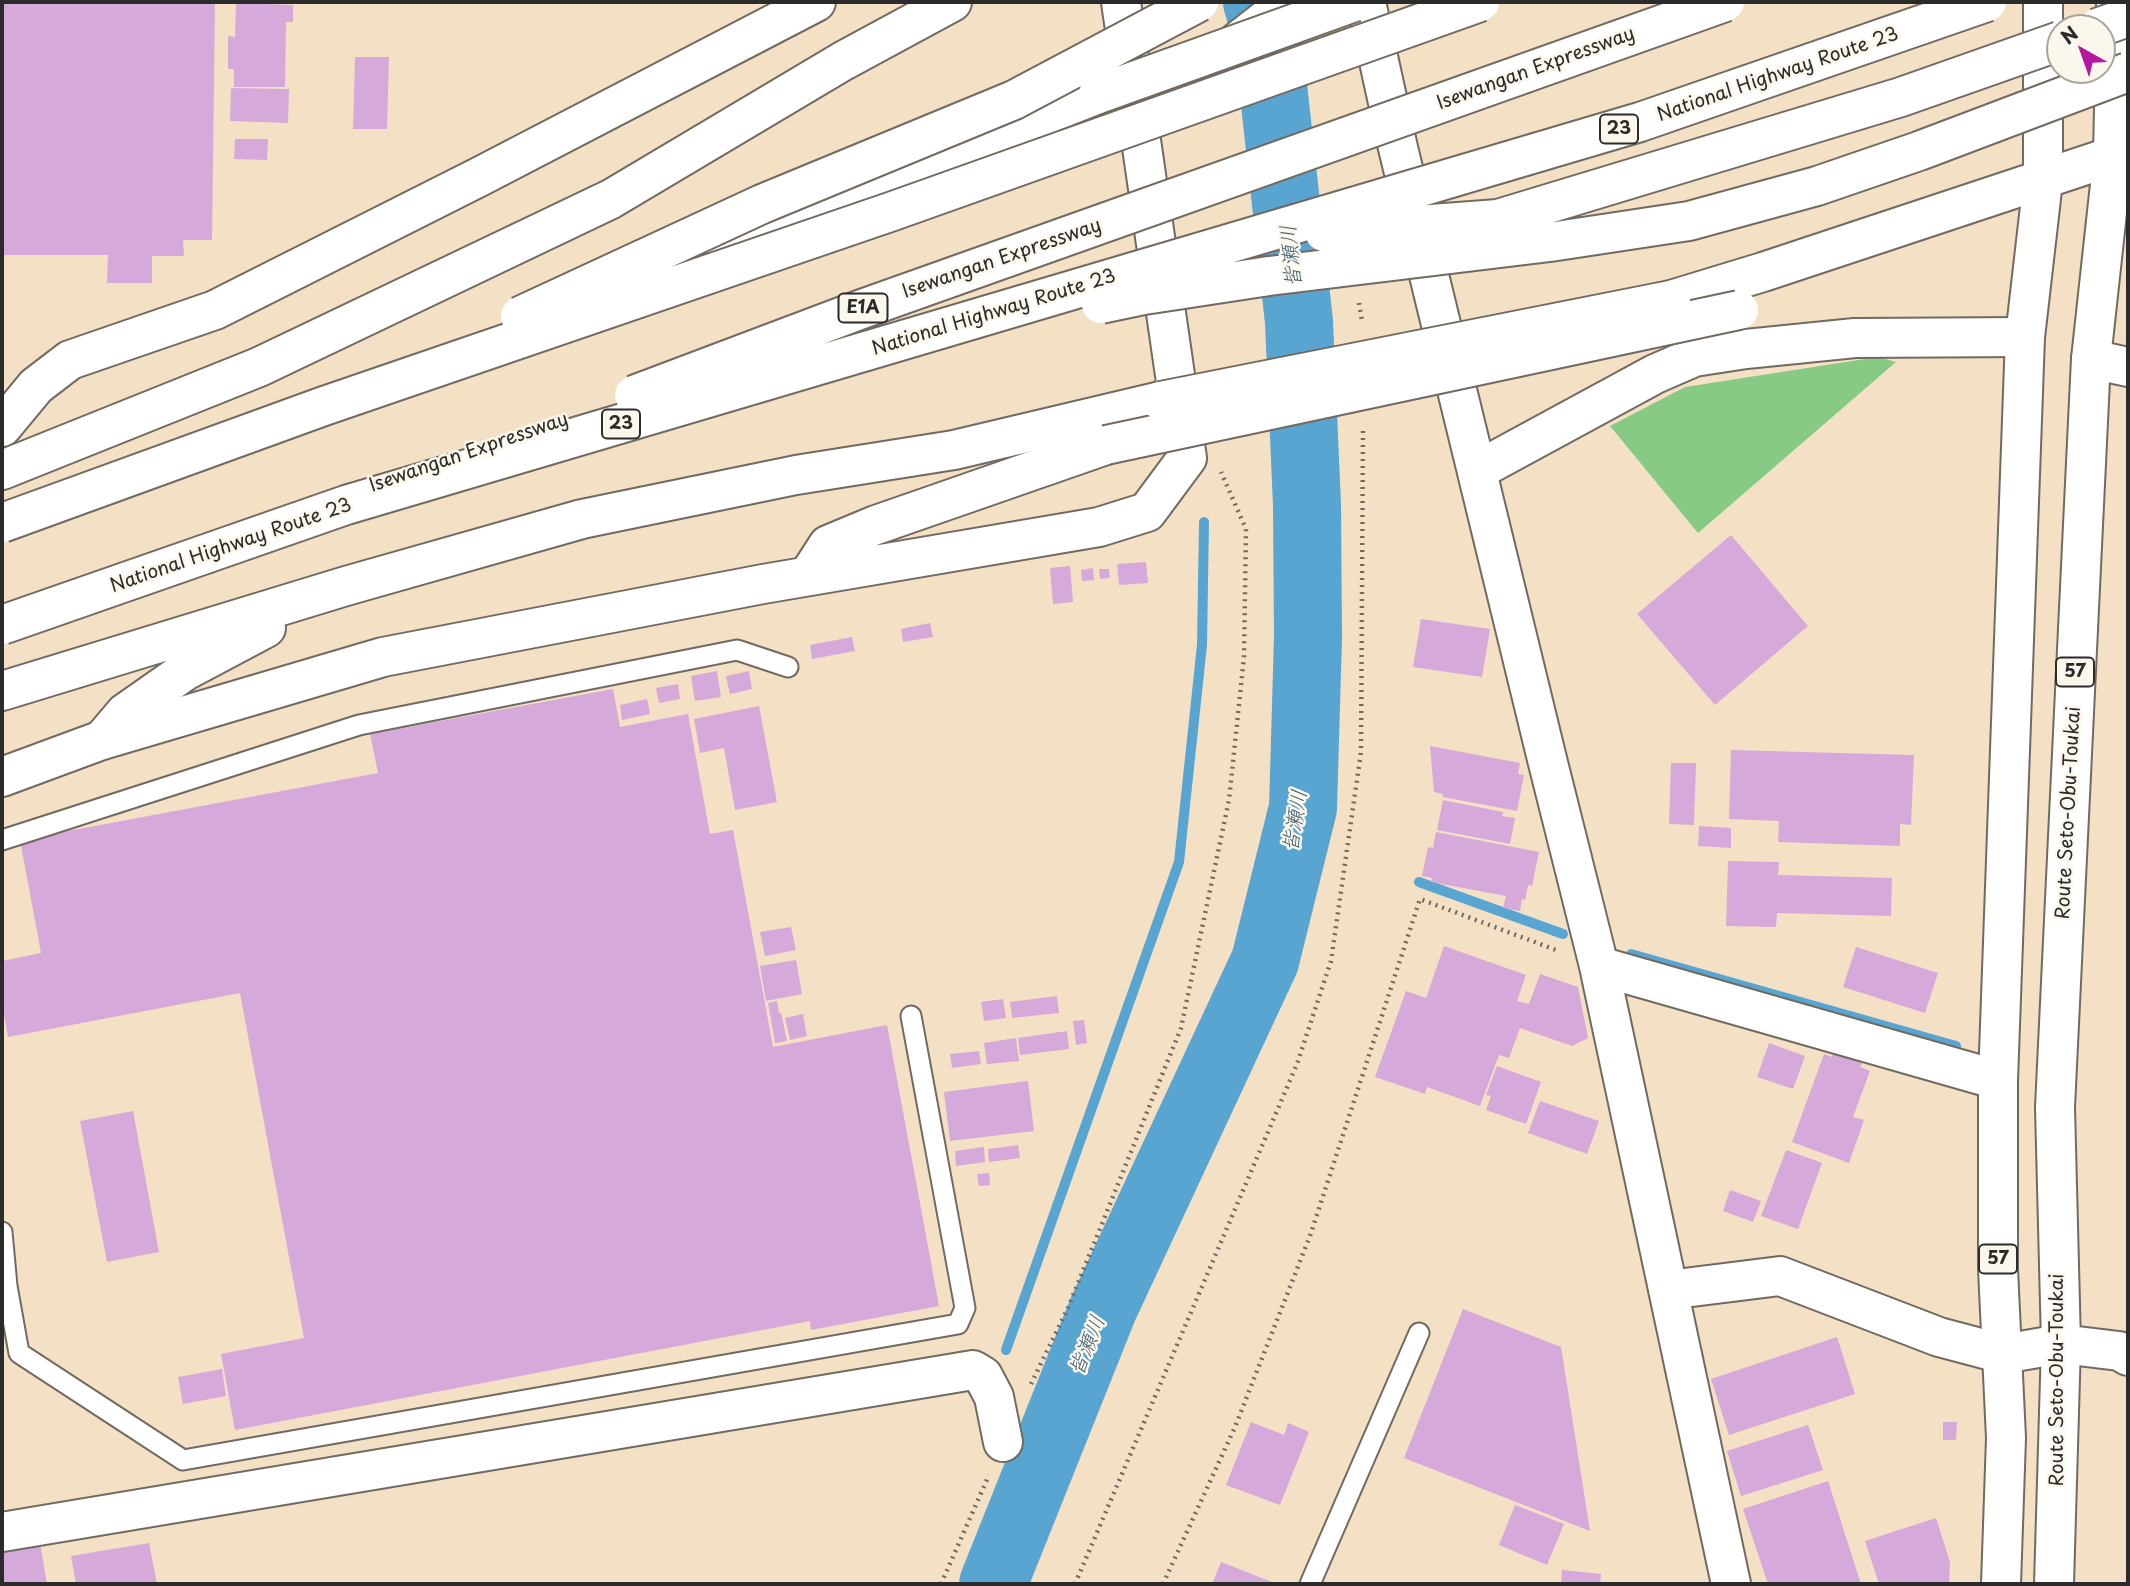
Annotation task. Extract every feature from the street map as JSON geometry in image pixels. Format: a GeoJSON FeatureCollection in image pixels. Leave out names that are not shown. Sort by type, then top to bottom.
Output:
{"type":"FeatureCollection","features":[{"type":"Feature","properties":{"kind":"main road"},"geometry":{"type":"LineString","coordinates":[[2,427],[36,386],[70,360],[215,310],[816,2]]}},
{"type":"Feature","properties":{"kind":"main road"},"geometry":{"type":"LineString","coordinates":[[2,470],[259,367],[611,199],[842,61],[952,2]]}},
{"type":"Feature","properties":{"kind":"main road"},"geometry":{"type":"LineString","coordinates":[[2,777],[102,740],[383,657],[808,576],[1099,527],[1147,512],[1187,458],[1121,2]]}},
{"type":"Feature","properties":{"kind":"main road"},"geometry":{"type":"LineString","coordinates":[[324,406],[762,204],[1014,100],[1199,2]]}},
{"type":"Feature","properties":{"kind":"main road"},"geometry":{"type":"LineString","coordinates":[[1230,47],[1288,2]]}},
{"type":"Feature","properties":{"kind":"main road"},"geometry":{"type":"LineString","coordinates":[[2,510],[625,281],[1098,94],[1354,2]]}},
{"type":"Feature","properties":{"kind":"main road"},"geometry":{"type":"LineString","coordinates":[[1366,2],[1398,148],[1546,760],[1599,965],[1730,1583]]}},
{"type":"Feature","properties":{"kind":"main road"},"geometry":{"type":"LineString","coordinates":[[2,523],[324,406],[892,211],[1480,2]]}},
{"type":"Feature","properties":{"kind":"main road","name":"Isewangan Expressway"},"geometry":{"type":"LineString","coordinates":[[2,616],[645,391],[862,309],[1725,2]]}},
{"type":"Feature","properties":{"kind":"main road","name":"National Highway Route 23"},"geometry":{"type":"LineString","coordinates":[[2,625],[346,505],[1640,122],[1987,2]]}},
{"type":"Feature","properties":{"kind":"main road","name":"57"},"geometry":{"type":"LineString","coordinates":[[2001,1584],[2006,1438],[1998,1269],[1998,1080],[2025,337],[2043,181],[2043,2]]}},
{"type":"Feature","properties":{"kind":"main road","name":"Route Seto-Obu-Toukai"},"geometry":{"type":"LineString","coordinates":[[2054,1584],[2061,1343],[2055,1107],[2091,359],[2120,154],[2116,2]]}},
{"type":"Feature","properties":{"kind":"main road"},"geometry":{"type":"LineString","coordinates":[[1245,238],[1498,219],[1901,97],[2046,46]]}},
{"type":"Feature","properties":{"kind":"main road"},"geometry":{"type":"LineString","coordinates":[[645,391],[794,389],[1003,326],[1144,295],[1366,263],[1550,242],[1689,221],[1817,186],[1919,151],[2128,72]]}},
{"type":"Feature","properties":{"kind":"main road"},"geometry":{"type":"LineString","coordinates":[[2,691],[345,586],[582,519],[796,475],[954,450],[1161,401],[1671,300],[2120,154]]}},
{"type":"Feature","properties":{"kind":"main road"},"geometry":{"type":"LineString","coordinates":[[808,576],[828,545],[876,525],[1106,445],[1740,310],[1758,327],[1840,323],[1855,338]]}},
{"type":"Feature","properties":{"kind":"main road"},"geometry":{"type":"LineString","coordinates":[[1478,470],[1655,374],[1694,357],[1855,338],[2025,337]]}},
{"type":"Feature","properties":{"kind":"main road"},"geometry":{"type":"LineString","coordinates":[[2091,359],[2128,367]]}},
{"type":"Feature","properties":{"kind":"main road"},"geometry":{"type":"LineString","coordinates":[[102,740],[125,713],[185,671],[345,586]]}},
{"type":"Feature","properties":{"kind":"main road"},"geometry":{"type":"LineString","coordinates":[[1599,965],[1998,1080]]}},
{"type":"Feature","properties":{"kind":"main road"},"geometry":{"type":"LineString","coordinates":[[1668,1290],[1780,1276],[1939,1337],[2003,1354],[2061,1343],[2119,1352],[2128,1356]]}},
{"type":"Feature","properties":{"kind":"main road"},"geometry":{"type":"LineString","coordinates":[[2,1532],[973,1370],[983,1376],[994,1397],[1003,1442]]}},
{"type":"Feature","properties":{"kind":"lane"},"geometry":{"type":"LineString","coordinates":[[2,840],[359,725],[737,650],[788,667]]}},
{"type":"Feature","properties":{"kind":"lane"},"geometry":{"type":"LineString","coordinates":[[2,1232],[5,1286],[19,1353],[183,1460],[958,1324],[965,1308],[911,1017]]}},
{"type":"Feature","properties":{"kind":"lane"},"geometry":{"type":"LineString","coordinates":[[1310,1584],[1419,1334]]}},
{"type":"Feature","properties":{"kind":"path"},"geometry":{"type":"LineString","coordinates":[[1359,301],[1363,328]]}},
{"type":"Feature","properties":{"kind":"path"},"geometry":{"type":"LineString","coordinates":[[1075,1584],[1297,1064],[1331,961],[1361,752],[1363,424]]}},
{"type":"Feature","properties":{"kind":"path"},"geometry":{"type":"LineString","coordinates":[[942,1584],[1003,1442],[1068,1308],[1181,1028],[1229,800],[1244,657],[1246,529],[1216,459],[1187,458]]}},
{"type":"Feature","properties":{"kind":"path"},"geometry":{"type":"LineString","coordinates":[[1163,1584],[1235,1427],[1310,1236],[1420,899],[1599,965]]}},
{"type":"Feature","properties":{"kind":"green space"},"geometry":{"type":"Polygon","coordinates":[[[1878,357],[1896,362],[1698,533],[1610,426],[1685,387],[1878,357]]]}},
{"type":"Feature","properties":{"kind":"building"},"geometry":{"type":"Polygon","coordinates":[[[2,2],[215,2],[212,240],[183,240],[184,256],[152,256],[152,283],[107,283],[108,255],[2,255],[2,2]]]}},
{"type":"Feature","properties":{"kind":"building"},"geometry":{"type":"Polygon","coordinates":[[[236,3],[293,5],[293,22],[286,22],[285,87],[234,87],[234,69],[228,69],[228,36],[235,37],[236,3]]]}},
{"type":"Feature","properties":{"kind":"building"},"geometry":{"type":"Polygon","coordinates":[[[355,57],[389,57],[387,129],[353,129],[355,57]]]}},
{"type":"Feature","properties":{"kind":"building"},"geometry":{"type":"Polygon","coordinates":[[[231,88],[289,89],[288,123],[230,121],[231,88]]]}},
{"type":"Feature","properties":{"kind":"building"},"geometry":{"type":"Polygon","coordinates":[[[235,139],[268,139],[267,160],[234,159],[235,139]]]}},
{"type":"Feature","properties":{"kind":"building"},"geometry":{"type":"Polygon","coordinates":[[[1731,535],[1808,626],[1715,705],[1637,614],[1731,535]]]}},
{"type":"Feature","properties":{"kind":"building"},"geometry":{"type":"Polygon","coordinates":[[[1146,562],[1148,583],[1119,585],[1117,564],[1146,562]]]}},
{"type":"Feature","properties":{"kind":"building"},"geometry":{"type":"Polygon","coordinates":[[[1070,566],[1073,602],[1053,604],[1050,568],[1070,566]]]}},
{"type":"Feature","properties":{"kind":"building"},"geometry":{"type":"Polygon","coordinates":[[[1093,568],[1094,580],[1082,581],[1081,570],[1093,568]]]}},
{"type":"Feature","properties":{"kind":"building"},"geometry":{"type":"Polygon","coordinates":[[[1099,569],[1109,569],[1110,578],[1100,579],[1099,569]]]}},
{"type":"Feature","properties":{"kind":"building"},"geometry":{"type":"Polygon","coordinates":[[[1421,619],[1490,629],[1482,677],[1413,667],[1421,619]]]}},
{"type":"Feature","properties":{"kind":"building"},"geometry":{"type":"Polygon","coordinates":[[[930,623],[933,637],[903,642],[901,629],[930,623]]]}},
{"type":"Feature","properties":{"kind":"building"},"geometry":{"type":"Polygon","coordinates":[[[852,637],[855,651],[812,659],[810,645],[852,637]]]}},
{"type":"Feature","properties":{"kind":"building"},"geometry":{"type":"Polygon","coordinates":[[[717,671],[721,697],[695,701],[691,676],[717,671]]]}},
{"type":"Feature","properties":{"kind":"building"},"geometry":{"type":"Polygon","coordinates":[[[749,671],[752,689],[730,694],[726,676],[749,671]]]}},
{"type":"Feature","properties":{"kind":"building"},"geometry":{"type":"Polygon","coordinates":[[[678,684],[680,699],[659,703],[656,688],[678,684]]]}},
{"type":"Feature","properties":{"kind":"building"},"geometry":{"type":"Polygon","coordinates":[[[613,689],[620,727],[688,714],[710,834],[733,830],[773,1047],[887,1025],[939,1306],[811,1330],[810,1321],[235,1430],[221,1354],[304,1338],[240,993],[8,1037],[2,1002],[2,961],[41,953],[20,840],[378,773],[370,734],[613,689]]]}},
{"type":"Feature","properties":{"kind":"building"},"geometry":{"type":"Polygon","coordinates":[[[647,699],[650,714],[622,720],[620,705],[647,699]]]}},
{"type":"Feature","properties":{"kind":"building"},"geometry":{"type":"Polygon","coordinates":[[[759,706],[777,802],[735,810],[724,748],[700,753],[694,719],[759,706]]]}},
{"type":"Feature","properties":{"kind":"building"},"geometry":{"type":"Polygon","coordinates":[[[1430,746],[1520,763],[1518,774],[1524,775],[1517,811],[1443,797],[1443,794],[1434,792],[1430,746]]]}},
{"type":"Feature","properties":{"kind":"building"},"geometry":{"type":"Polygon","coordinates":[[[1731,750],[1914,755],[1911,825],[1900,824],[1900,846],[1778,842],[1779,821],[1729,819],[1731,750]]]}},
{"type":"Feature","properties":{"kind":"building"},"geometry":{"type":"Polygon","coordinates":[[[1671,763],[1696,763],[1694,825],[1669,824],[1671,763]]]}},
{"type":"Feature","properties":{"kind":"building"},"geometry":{"type":"Polygon","coordinates":[[[1443,800],[1503,812],[1502,816],[1515,818],[1510,844],[1437,830],[1443,800]]]}},
{"type":"Feature","properties":{"kind":"building"},"geometry":{"type":"Polygon","coordinates":[[[1699,826],[1731,828],[1731,848],[1698,846],[1699,826]]]}},
{"type":"Feature","properties":{"kind":"building"},"geometry":{"type":"Polygon","coordinates":[[[1436,832],[1539,852],[1532,886],[1528,885],[1520,911],[1503,908],[1506,896],[1431,882],[1432,878],[1422,876],[1428,847],[1433,848],[1436,832]]]}},
{"type":"Feature","properties":{"kind":"building"},"geometry":{"type":"Polygon","coordinates":[[[1728,861],[1779,862],[1778,875],[1892,878],[1891,916],[1777,913],[1776,927],[1726,926],[1728,861]]]}},
{"type":"Feature","properties":{"kind":"building"},"geometry":{"type":"Polygon","coordinates":[[[791,927],[796,950],[765,956],[760,932],[791,927]]]}},
{"type":"Feature","properties":{"kind":"building"},"geometry":{"type":"Polygon","coordinates":[[[1444,946],[1526,975],[1517,1001],[1529,1004],[1540,974],[1578,987],[1588,1038],[1572,1046],[1520,1028],[1509,1058],[1499,1055],[1480,1106],[1427,1087],[1425,1094],[1375,1077],[1406,991],[1426,998],[1444,946]]]}},
{"type":"Feature","properties":{"kind":"building"},"geometry":{"type":"Polygon","coordinates":[[[1856,947],[1938,973],[1925,1013],[1843,987],[1856,947]]]}},
{"type":"Feature","properties":{"kind":"building"},"geometry":{"type":"Polygon","coordinates":[[[796,960],[802,994],[766,1001],[760,966],[796,960]]]}},
{"type":"Feature","properties":{"kind":"building"},"geometry":{"type":"Polygon","coordinates":[[[1057,996],[1059,1013],[1012,1018],[1010,1002],[1057,996]]]}},
{"type":"Feature","properties":{"kind":"building"},"geometry":{"type":"Polygon","coordinates":[[[1003,999],[1006,1018],[984,1021],[981,1002],[1003,999]]]}},
{"type":"Feature","properties":{"kind":"building"},"geometry":{"type":"Polygon","coordinates":[[[777,1001],[787,1041],[775,1043],[768,1003],[777,1001]]]}},
{"type":"Feature","properties":{"kind":"building"},"geometry":{"type":"Polygon","coordinates":[[[803,1014],[807,1036],[790,1040],[785,1018],[803,1014]]]}},
{"type":"Feature","properties":{"kind":"building"},"geometry":{"type":"Polygon","coordinates":[[[1084,1020],[1087,1043],[1076,1045],[1073,1021],[1084,1020]]]}},
{"type":"Feature","properties":{"kind":"building"},"geometry":{"type":"Polygon","coordinates":[[[1067,1031],[1069,1049],[1020,1055],[1018,1038],[1067,1031]]]}},
{"type":"Feature","properties":{"kind":"building"},"geometry":{"type":"Polygon","coordinates":[[[1016,1038],[1019,1061],[987,1064],[984,1043],[1016,1038]]]}},
{"type":"Feature","properties":{"kind":"building"},"geometry":{"type":"Polygon","coordinates":[[[1769,1043],[1805,1056],[1793,1089],[1757,1077],[1769,1043]]]}},
{"type":"Feature","properties":{"kind":"building"},"geometry":{"type":"Polygon","coordinates":[[[979,1051],[981,1064],[952,1068],[950,1054],[979,1051]]]}},
{"type":"Feature","properties":{"kind":"building"},"geometry":{"type":"Polygon","coordinates":[[[1833,1053],[1862,1063],[1860,1067],[1870,1071],[1853,1117],[1864,1120],[1849,1163],[1792,1142],[1824,1054],[1832,1057],[1833,1053]]]}},
{"type":"Feature","properties":{"kind":"building"},"geometry":{"type":"Polygon","coordinates":[[[1497,1066],[1541,1082],[1526,1124],[1486,1110],[1491,1096],[1486,1095],[1497,1066]]]}},
{"type":"Feature","properties":{"kind":"building"},"geometry":{"type":"Polygon","coordinates":[[[1028,1081],[1034,1131],[950,1141],[944,1092],[1028,1081]]]}},
{"type":"Feature","properties":{"kind":"building"},"geometry":{"type":"Polygon","coordinates":[[[1540,1101],[1599,1121],[1587,1154],[1528,1133],[1540,1101]]]}},
{"type":"Feature","properties":{"kind":"building"},"geometry":{"type":"Polygon","coordinates":[[[133,1111],[159,1252],[107,1262],[80,1121],[133,1111]]]}},
{"type":"Feature","properties":{"kind":"building"},"geometry":{"type":"Polygon","coordinates":[[[1018,1145],[1020,1158],[989,1162],[988,1149],[1018,1145]]]}},
{"type":"Feature","properties":{"kind":"building"},"geometry":{"type":"Polygon","coordinates":[[[984,1147],[985,1162],[956,1166],[955,1151],[984,1147]]]}},
{"type":"Feature","properties":{"kind":"building"},"geometry":{"type":"Polygon","coordinates":[[[1786,1150],[1822,1163],[1798,1229],[1761,1216],[1786,1150]]]}},
{"type":"Feature","properties":{"kind":"building"},"geometry":{"type":"Polygon","coordinates":[[[989,1173],[990,1185],[979,1186],[977,1174],[989,1173]]]}},
{"type":"Feature","properties":{"kind":"building"},"geometry":{"type":"Polygon","coordinates":[[[1730,1190],[1761,1201],[1753,1222],[1723,1211],[1730,1190]]]}},
{"type":"Feature","properties":{"kind":"building"},"geometry":{"type":"Polygon","coordinates":[[[1463,1309],[1561,1347],[1590,1531],[1404,1458],[1463,1309]]]}},
{"type":"Feature","properties":{"kind":"building"},"geometry":{"type":"Polygon","coordinates":[[[1837,1337],[1855,1394],[1729,1435],[1711,1379],[1837,1337]]]}},
{"type":"Feature","properties":{"kind":"building"},"geometry":{"type":"Polygon","coordinates":[[[222,1369],[226,1396],[183,1404],[178,1377],[222,1369]]]}},
{"type":"Feature","properties":{"kind":"building"},"geometry":{"type":"Polygon","coordinates":[[[1251,1422],[1284,1435],[1288,1423],[1309,1432],[1280,1505],[1226,1485],[1251,1422]]]}},
{"type":"Feature","properties":{"kind":"building"},"geometry":{"type":"Polygon","coordinates":[[[1943,1422],[1957,1422],[1956,1440],[1943,1440],[1943,1422]]]}},
{"type":"Feature","properties":{"kind":"building"},"geometry":{"type":"Polygon","coordinates":[[[1808,1425],[1823,1470],[1741,1496],[1727,1451],[1808,1425]]]}},
{"type":"Feature","properties":{"kind":"building"},"geometry":{"type":"Polygon","coordinates":[[[1828,1481],[1861,1584],[1768,1584],[1743,1509],[1828,1481]]]}},
{"type":"Feature","properties":{"kind":"building"},"geometry":{"type":"Polygon","coordinates":[[[1515,1505],[1564,1524],[1547,1565],[1499,1545],[1515,1505]]]}},
{"type":"Feature","properties":{"kind":"building"},"geometry":{"type":"Polygon","coordinates":[[[1936,1518],[1950,1562],[1949,1584],[1879,1584],[1865,1541],[1936,1518]]]}},
{"type":"Feature","properties":{"kind":"building"},"geometry":{"type":"Polygon","coordinates":[[[40,1543],[47,1584],[2,1584],[2,1550],[40,1543]]]}},
{"type":"Feature","properties":{"kind":"building"},"geometry":{"type":"Polygon","coordinates":[[[149,1543],[157,1584],[76,1584],[71,1556],[149,1543]]]}},
{"type":"Feature","properties":{"kind":"building"},"geometry":{"type":"Polygon","coordinates":[[[1221,1562],[1277,1584],[1212,1584],[1221,1562]]]}},
{"type":"Feature","properties":{"kind":"building"},"geometry":{"type":"Polygon","coordinates":[[[1562,1570],[1601,1574],[1600,1584],[1561,1584],[1562,1570]]]}},
{"type":"Feature","properties":{"kind":"waterway","name":"皆瀬川"},"geometry":{"type":"LineString","coordinates":[[993,1584],[1103,1309],[1265,961],[1303,808],[1308,637],[1307,505],[1299,322],[1268,40],[1257,2]]}},
{"type":"Feature","properties":{"kind":"waterway"},"geometry":{"type":"LineString","coordinates":[[1006,1350],[1179,862],[1202,645],[1204,522]]}},
{"type":"Feature","properties":{"kind":"waterway"},"geometry":{"type":"LineString","coordinates":[[1419,882],[1563,934]]}},
{"type":"Feature","properties":{"kind":"waterway"},"geometry":{"type":"LineString","coordinates":[[1631,954],[1956,1046]]}}]}
